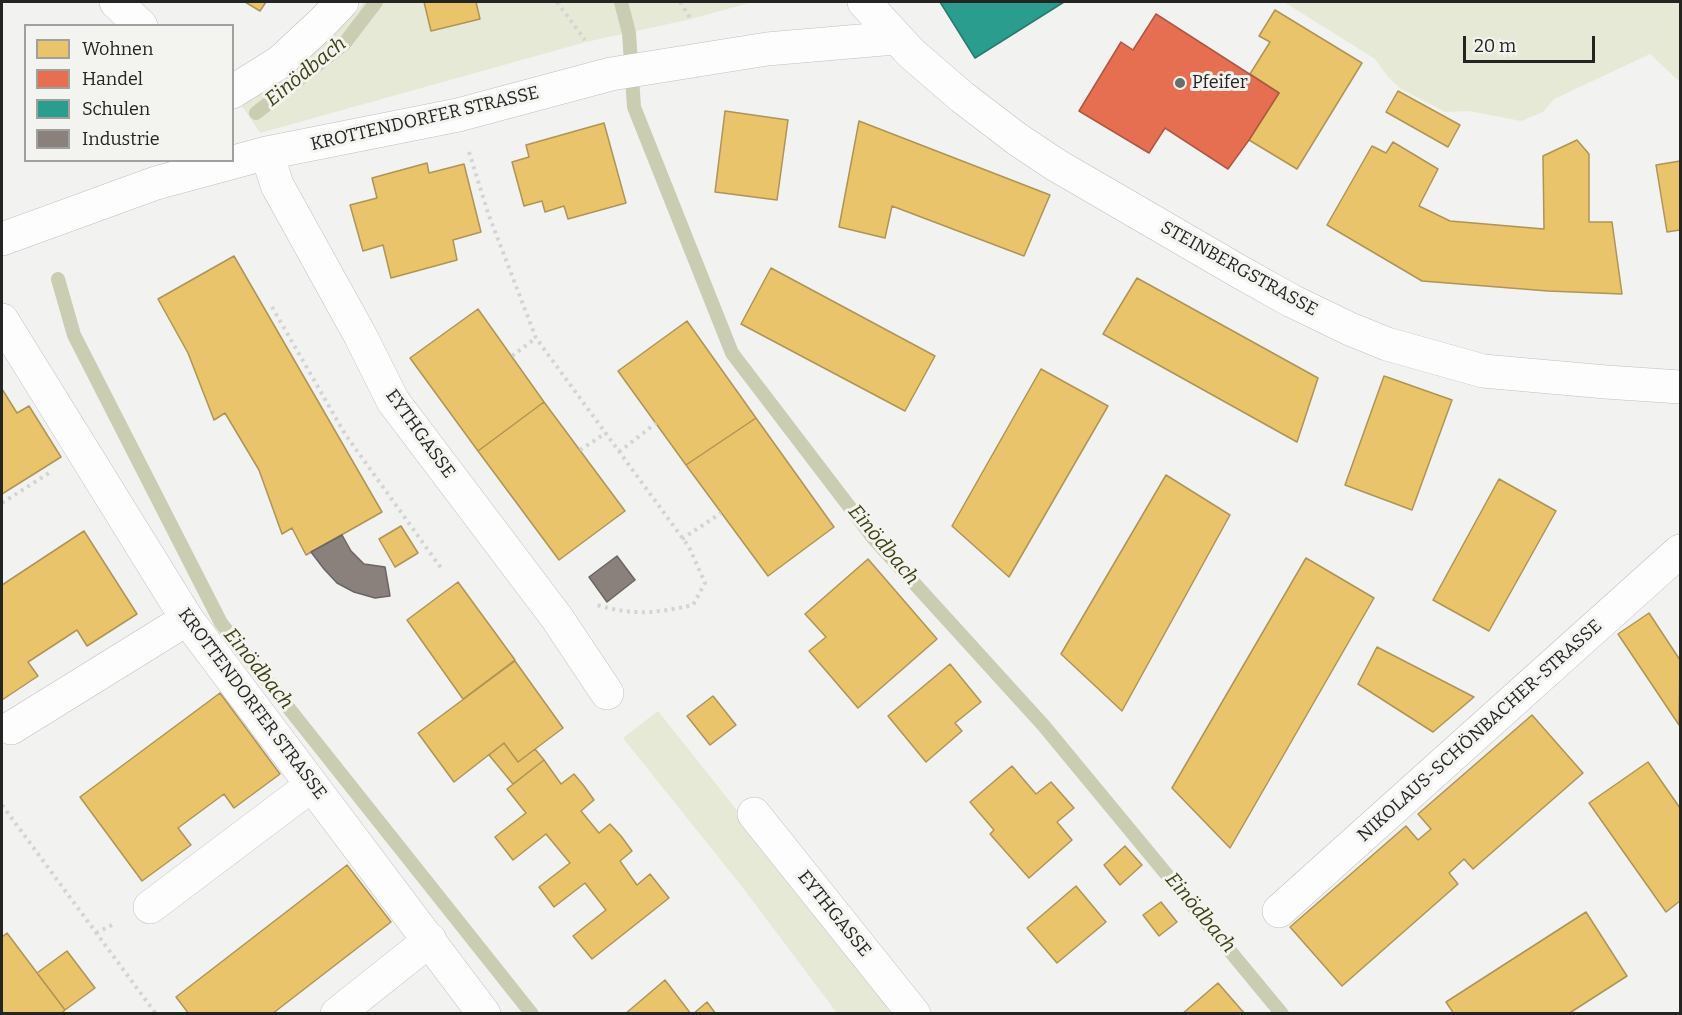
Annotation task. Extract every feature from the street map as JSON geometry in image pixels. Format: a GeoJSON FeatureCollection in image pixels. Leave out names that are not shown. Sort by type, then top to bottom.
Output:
{"type":"FeatureCollection","features":[{"type":"Feature","properties":{"kind":"street"},"geometry":{"type":"LineString","coordinates":[[116,2],[139,24]]}},
{"type":"Feature","properties":{"kind":"street"},"geometry":{"type":"LineString","coordinates":[[234,91],[280,62],[342,2]]}},
{"type":"Feature","properties":{"kind":"street","name":"STEINBERGSTRASSE"},"geometry":{"type":"LineString","coordinates":[[864,2],[895,38],[962,97],[1017,138],[1056,165],[1292,302],[1387,344],[1483,370],[1680,387]]}},
{"type":"Feature","properties":{"kind":"street","name":"KROTTENDORFER STRASSE"},"geometry":{"type":"LineString","coordinates":[[234,159],[458,115],[610,74],[651,66],[767,49],[895,38]]}},
{"type":"Feature","properties":{"kind":"street","name":"EYTHGASSE"},"geometry":{"type":"LineString","coordinates":[[267,153],[277,185],[360,335],[393,401],[557,618],[607,693]]}},
{"type":"Feature","properties":{"kind":"street","name":"KROTTENDORFER STRASSE"},"geometry":{"type":"LineString","coordinates":[[2,239],[161,172],[217,162]]}},
{"type":"Feature","properties":{"kind":"street","name":"KROTTENDORFER STRASSE"},"geometry":{"type":"LineString","coordinates":[[2,320],[187,619],[484,1014]]}},
{"type":"Feature","properties":{"kind":"street","name":"NIKOLAUS-SCHÖNBACHER-STRASSE"},"geometry":{"type":"LineString","coordinates":[[1279,911],[1680,551]]}},
{"type":"Feature","properties":{"kind":"street"},"geometry":{"type":"LineString","coordinates":[[11,728],[187,619]]}},
{"type":"Feature","properties":{"kind":"street"},"geometry":{"type":"LineString","coordinates":[[150,907],[312,785]]}},
{"type":"Feature","properties":{"kind":"street","name":"EYTHGASSE"},"geometry":{"type":"LineString","coordinates":[[754,814],[914,1014]]}},
{"type":"Feature","properties":{"kind":"street"},"geometry":{"type":"LineString","coordinates":[[337,1014],[430,940]]}},
{"type":"Feature","properties":{"kind":"path"},"geometry":{"type":"LineString","coordinates":[[468,150],[488,213],[536,338],[689,547],[705,583],[693,605],[663,612],[623,613],[592,604],[557,618]]}},
{"type":"Feature","properties":{"kind":"path"},"geometry":{"type":"LineString","coordinates":[[272,307],[345,434],[441,568]]}},
{"type":"Feature","properties":{"kind":"path"},"geometry":{"type":"LineString","coordinates":[[512,356],[536,338]]}},
{"type":"Feature","properties":{"kind":"path"},"geometry":{"type":"LineString","coordinates":[[619,452],[656,423]]}},
{"type":"Feature","properties":{"kind":"path"},"geometry":{"type":"LineString","coordinates":[[580,450],[606,433]]}},
{"type":"Feature","properties":{"kind":"path"},"geometry":{"type":"LineString","coordinates":[[2,502],[82,452]]}},
{"type":"Feature","properties":{"kind":"path"},"geometry":{"type":"LineString","coordinates":[[681,539],[721,513]]}},
{"type":"Feature","properties":{"kind":"path"},"geometry":{"type":"LineString","coordinates":[[2,805],[156,1014]]}},
{"type":"Feature","properties":{"kind":"green space"},"geometry":{"type":"Polygon","coordinates":[[[364,2],[753,2],[691,19],[586,42],[260,133],[242,106],[322,44],[364,2]]]}},
{"type":"Feature","properties":{"kind":"green space"},"geometry":{"type":"Polygon","coordinates":[[[1284,2],[1680,2],[1680,82],[1650,54],[1554,99],[1543,112],[1521,121],[1469,111],[1445,112],[1401,89],[1389,78],[1375,59],[1284,2]]]}},
{"type":"Feature","properties":{"kind":"green space"},"geometry":{"type":"Polygon","coordinates":[[[658,711],[898,1013],[837,1013],[740,884],[623,738],[658,711]]]}},
{"type":"Feature","properties":{"kind":"building: Wohnen"},"geometry":{"type":"Polygon","coordinates":[[[245,2],[266,2],[260,11],[245,2]]]}},
{"type":"Feature","properties":{"kind":"building: Wohnen"},"geometry":{"type":"Polygon","coordinates":[[[424,2],[476,2],[480,19],[431,31],[424,2]]]}},
{"type":"Feature","properties":{"kind":"building: Wohnen"},"geometry":{"type":"Polygon","coordinates":[[[1275,10],[1362,63],[1297,169],[1249,140],[1279,93],[1250,74],[1270,42],[1259,36],[1275,10]]]}},
{"type":"Feature","properties":{"kind":"building: Wohnen"},"geometry":{"type":"Polygon","coordinates":[[[1398,91],[1460,125],[1448,147],[1386,112],[1398,91]]]}},
{"type":"Feature","properties":{"kind":"building: Wohnen"},"geometry":{"type":"Polygon","coordinates":[[[725,111],[788,120],[777,200],[715,192],[725,111]]]}},
{"type":"Feature","properties":{"kind":"building: Wohnen"},"geometry":{"type":"Polygon","coordinates":[[[859,121],[1050,195],[1024,256],[892,206],[885,238],[839,227],[859,121]]]}},
{"type":"Feature","properties":{"kind":"building: Wohnen"},"geometry":{"type":"Polygon","coordinates":[[[604,123],[626,203],[568,219],[564,206],[545,212],[542,201],[524,206],[512,162],[529,157],[526,145],[604,123]]]}},
{"type":"Feature","properties":{"kind":"building: Wohnen"},"geometry":{"type":"Polygon","coordinates":[[[1577,140],[1589,154],[1589,222],[1612,222],[1622,294],[1548,291],[1422,281],[1327,225],[1372,146],[1386,153],[1393,142],[1438,169],[1419,206],[1450,221],[1544,229],[1543,156],[1577,140]]]}},
{"type":"Feature","properties":{"kind":"building: Wohnen"},"geometry":{"type":"Polygon","coordinates":[[[1680,161],[1680,230],[1667,232],[1656,165],[1680,161]]]}},
{"type":"Feature","properties":{"kind":"building: Wohnen"},"geometry":{"type":"Polygon","coordinates":[[[427,163],[429,173],[464,164],[481,232],[453,240],[457,260],[391,278],[383,245],[363,251],[350,205],[377,198],[372,178],[427,163]]]}},
{"type":"Feature","properties":{"kind":"building: Wohnen"},"geometry":{"type":"Polygon","coordinates":[[[234,256],[382,512],[306,555],[292,528],[282,534],[259,470],[225,413],[214,420],[188,353],[158,299],[234,256]]]}},
{"type":"Feature","properties":{"kind":"building: Wohnen"},"geometry":{"type":"Polygon","coordinates":[[[771,268],[935,356],[905,411],[741,324],[771,268]]]}},
{"type":"Feature","properties":{"kind":"building: Wohnen"},"geometry":{"type":"Polygon","coordinates":[[[1137,278],[1318,378],[1297,442],[1103,334],[1137,278]]]}},
{"type":"Feature","properties":{"kind":"building: Wohnen"},"geometry":{"type":"Polygon","coordinates":[[[478,309],[544,402],[478,451],[410,358],[478,309]]]}},
{"type":"Feature","properties":{"kind":"building: Wohnen"},"geometry":{"type":"Polygon","coordinates":[[[687,321],[756,418],[686,465],[618,371],[687,321]]]}},
{"type":"Feature","properties":{"kind":"building: Wohnen"},"geometry":{"type":"Polygon","coordinates":[[[1041,369],[1108,406],[1009,577],[952,526],[1041,369]]]}},
{"type":"Feature","properties":{"kind":"building: Wohnen"},"geometry":{"type":"Polygon","coordinates":[[[1384,376],[1452,400],[1412,510],[1345,485],[1384,376]]]}},
{"type":"Feature","properties":{"kind":"building: Wohnen"},"geometry":{"type":"Polygon","coordinates":[[[2,389],[17,413],[29,406],[61,457],[2,494],[2,389]]]}},
{"type":"Feature","properties":{"kind":"building: Wohnen"},"geometry":{"type":"Polygon","coordinates":[[[544,402],[625,511],[559,560],[478,451],[544,402]]]}},
{"type":"Feature","properties":{"kind":"building: Wohnen"},"geometry":{"type":"Polygon","coordinates":[[[756,418],[834,527],[768,576],[686,465],[756,418]]]}},
{"type":"Feature","properties":{"kind":"building: Wohnen"},"geometry":{"type":"Polygon","coordinates":[[[1166,475],[1230,515],[1122,711],[1061,654],[1166,475]]]}},
{"type":"Feature","properties":{"kind":"building: Wohnen"},"geometry":{"type":"Polygon","coordinates":[[[1499,479],[1556,511],[1489,631],[1433,600],[1499,479]]]}},
{"type":"Feature","properties":{"kind":"building: Wohnen"},"geometry":{"type":"Polygon","coordinates":[[[401,526],[418,553],[395,567],[379,539],[401,526]]]}},
{"type":"Feature","properties":{"kind":"building: Wohnen"},"geometry":{"type":"Polygon","coordinates":[[[84,531],[137,614],[87,646],[77,630],[28,662],[38,676],[2,700],[2,585],[84,531]]]}},
{"type":"Feature","properties":{"kind":"building: Wohnen"},"geometry":{"type":"Polygon","coordinates":[[[1306,558],[1374,598],[1230,848],[1172,788],[1306,558]]]}},
{"type":"Feature","properties":{"kind":"building: Wohnen"},"geometry":{"type":"Polygon","coordinates":[[[868,559],[937,639],[858,708],[809,651],[826,637],[805,614],[868,559]]]}},
{"type":"Feature","properties":{"kind":"building: Wohnen"},"geometry":{"type":"Polygon","coordinates":[[[458,582],[515,660],[463,699],[407,620],[458,582]]]}},
{"type":"Feature","properties":{"kind":"building: Wohnen"},"geometry":{"type":"Polygon","coordinates":[[[1649,613],[1680,660],[1679,725],[1618,634],[1649,613]]]}},
{"type":"Feature","properties":{"kind":"building: Wohnen"},"geometry":{"type":"Polygon","coordinates":[[[1377,647],[1474,697],[1433,732],[1358,684],[1377,647]]]}},
{"type":"Feature","properties":{"kind":"building: Wohnen"},"geometry":{"type":"Polygon","coordinates":[[[515,661],[563,728],[518,762],[504,743],[454,782],[418,733],[515,661]]]}},
{"type":"Feature","properties":{"kind":"building: Wohnen"},"geometry":{"type":"Polygon","coordinates":[[[950,664],[981,702],[955,723],[962,731],[926,762],[888,716],[950,664]]]}},
{"type":"Feature","properties":{"kind":"building: Wohnen"},"geometry":{"type":"Polygon","coordinates":[[[220,693],[280,774],[234,808],[224,794],[178,828],[191,845],[142,881],[80,797],[220,693]]]}},
{"type":"Feature","properties":{"kind":"building: Wohnen"},"geometry":{"type":"Polygon","coordinates":[[[713,696],[736,725],[710,745],[687,716],[713,696]]]}},
{"type":"Feature","properties":{"kind":"building: Wohnen"},"geometry":{"type":"Polygon","coordinates":[[[1532,715],[1583,773],[1473,869],[1464,859],[1449,873],[1458,884],[1342,986],[1290,927],[1406,826],[1418,840],[1431,829],[1418,814],[1532,715]]]}},
{"type":"Feature","properties":{"kind":"building: Wohnen"},"geometry":{"type":"Polygon","coordinates":[[[504,743],[518,762],[535,749],[544,760],[513,784],[489,755],[504,743]]]}},
{"type":"Feature","properties":{"kind":"building: Wohnen"},"geometry":{"type":"Polygon","coordinates":[[[544,760],[561,784],[574,774],[584,786],[594,800],[581,811],[599,833],[610,824],[621,836],[632,851],[620,861],[637,885],[650,874],[669,898],[592,959],[573,936],[606,910],[585,883],[554,907],[539,887],[570,863],[546,834],[513,860],[495,837],[526,813],[507,789],[544,760]]]}},
{"type":"Feature","properties":{"kind":"building: Wohnen"},"geometry":{"type":"Polygon","coordinates":[[[1648,762],[1680,808],[1680,901],[1666,912],[1589,803],[1648,762]]]}},
{"type":"Feature","properties":{"kind":"building: Wohnen"},"geometry":{"type":"Polygon","coordinates":[[[1012,766],[1036,794],[1051,782],[1074,808],[1057,822],[1072,840],[1029,878],[990,834],[994,830],[970,802],[1012,766]]]}},
{"type":"Feature","properties":{"kind":"building: Wohnen"},"geometry":{"type":"Polygon","coordinates":[[[1125,846],[1142,865],[1120,885],[1104,865],[1125,846]]]}},
{"type":"Feature","properties":{"kind":"building: Wohnen"},"geometry":{"type":"Polygon","coordinates":[[[347,865],[391,922],[272,1014],[189,1014],[176,997],[347,865]]]}},
{"type":"Feature","properties":{"kind":"building: Wohnen"},"geometry":{"type":"Polygon","coordinates":[[[1076,886],[1106,922],[1057,963],[1027,928],[1076,886]]]}},
{"type":"Feature","properties":{"kind":"building: Wohnen"},"geometry":{"type":"Polygon","coordinates":[[[1161,902],[1177,922],[1159,936],[1143,915],[1161,902]]]}},
{"type":"Feature","properties":{"kind":"building: Wohnen"},"geometry":{"type":"Polygon","coordinates":[[[1586,912],[1627,976],[1568,1014],[1454,1014],[1446,1002],[1586,912]]]}},
{"type":"Feature","properties":{"kind":"building: Wohnen"},"geometry":{"type":"Polygon","coordinates":[[[7,933],[65,1010],[61,1014],[2,1014],[2,937],[7,933]]]}},
{"type":"Feature","properties":{"kind":"building: Wohnen"},"geometry":{"type":"Polygon","coordinates":[[[67,951],[95,988],[65,1010],[37,973],[67,951]]]}},
{"type":"Feature","properties":{"kind":"building: Wohnen"},"geometry":{"type":"Polygon","coordinates":[[[665,980],[691,1014],[625,1014],[665,980]]]}},
{"type":"Feature","properties":{"kind":"building: Wohnen"},"geometry":{"type":"Polygon","coordinates":[[[1218,983],[1245,1014],[1182,1014],[1218,983]]]}},
{"type":"Feature","properties":{"kind":"building: Wohnen"},"geometry":{"type":"Polygon","coordinates":[[[707,1002],[716,1014],[693,1014],[707,1002]]]}},
{"type":"Feature","properties":{"kind":"building: Handel","name":"Pfeifer"},"geometry":{"type":"Polygon","coordinates":[[[1156,14],[1279,93],[1228,169],[1165,128],[1149,153],[1079,111],[1121,42],[1133,50],[1156,14]]]}},
{"type":"Feature","properties":{"kind":"building: Schulen"},"geometry":{"type":"Polygon","coordinates":[[[940,2],[1064,2],[975,58],[940,2]]]}},
{"type":"Feature","properties":{"kind":"building: Industrie"},"geometry":{"type":"Polygon","coordinates":[[[342,535],[351,551],[364,564],[385,567],[390,596],[375,598],[354,592],[337,583],[311,552],[342,535]]]}},
{"type":"Feature","properties":{"kind":"building: Industrie"},"geometry":{"type":"Polygon","coordinates":[[[617,556],[635,580],[607,602],[589,577],[617,556]]]}},
{"type":"Feature","properties":{"kind":"waterway","name":"Einödbach"},"geometry":{"type":"LineString","coordinates":[[256,113],[344,44],[376,2]]}},
{"type":"Feature","properties":{"kind":"waterway","name":"Einödbach"},"geometry":{"type":"LineString","coordinates":[[621,2],[629,33],[634,107],[732,353],[874,539],[1044,726],[1282,1014]]}},
{"type":"Feature","properties":{"kind":"waterway","name":"Einödbach"},"geometry":{"type":"LineString","coordinates":[[58,279],[74,335],[221,623],[532,1014]]}},
{"type":"Feature","properties":{"kind":"place","name":"Pfeifer"},"geometry":{"type":"Point","coordinates":[1180,83]}}]}
